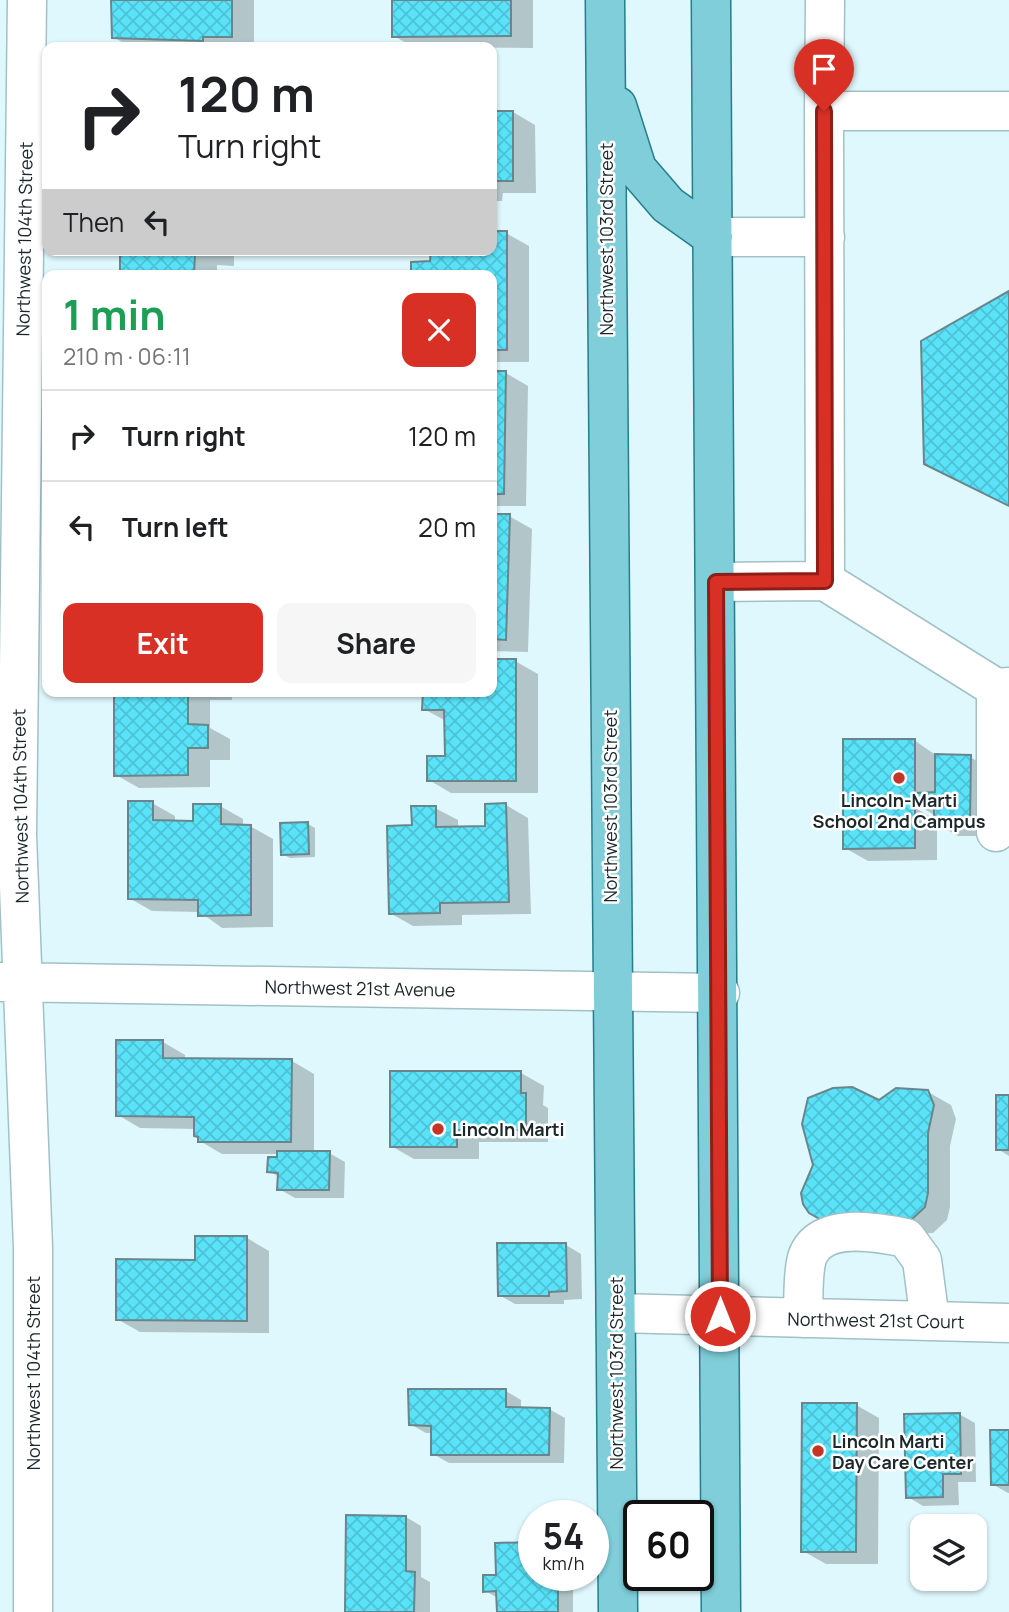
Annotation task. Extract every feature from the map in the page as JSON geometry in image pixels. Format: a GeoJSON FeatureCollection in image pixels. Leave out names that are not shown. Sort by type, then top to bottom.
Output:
{"type":"FeatureCollection","features":[{"type":"Feature","properties":{"kind":"main road","name":"Northwest 103rd Street"},"geometry":{"type":"LineString","coordinates":[[605,0],[618,1612]]}},
{"type":"Feature","properties":{"kind":"main road"},"geometry":{"type":"LineString","coordinates":[[712,0],[720,993],[721,1612]]}},
{"type":"Feature","properties":{"kind":"main road"},"geometry":{"type":"LineString","coordinates":[[605,67],[637,169],[668,205],[713,237]]}},
{"type":"Feature","properties":{"kind":"street","name":"Northwest 104th Street"},"geometry":{"type":"LineString","coordinates":[[27,0],[18,835],[12,982],[33,1248],[33,1612]]}},
{"type":"Feature","properties":{"kind":"street"},"geometry":{"type":"LineString","coordinates":[[825,0],[825,581]]}},
{"type":"Feature","properties":{"kind":"street"},"geometry":{"type":"LineString","coordinates":[[824,111],[1009,111]]}},
{"type":"Feature","properties":{"kind":"street"},"geometry":{"type":"LineString","coordinates":[[713,237],[825,237]]}},
{"type":"Feature","properties":{"kind":"street"},"geometry":{"type":"LineString","coordinates":[[716,582],[825,581],[1003,687],[996,832]]}},
{"type":"Feature","properties":{"kind":"street","name":"Northwest 21st Avenue"},"geometry":{"type":"LineString","coordinates":[[12,982],[720,993]]}},
{"type":"Feature","properties":{"kind":"street"},"geometry":{"type":"LineString","coordinates":[[803,1318],[807,1257],[820,1242],[839,1233],[878,1232],[906,1238],[922,1260],[930,1321]]}},
{"type":"Feature","properties":{"kind":"street","name":"Northwest 21st Court"},"geometry":{"type":"LineString","coordinates":[[616,1313],[930,1321],[1009,1317]]}},
{"type":"Feature","properties":{"kind":"building"},"geometry":{"type":"Polygon","coordinates":[[[111,0],[232,0],[232,37],[203,37],[203,41],[112,38],[111,0]]]}},
{"type":"Feature","properties":{"kind":"building"},"geometry":{"type":"Polygon","coordinates":[[[392,0],[511,0],[511,36],[392,37],[392,0]]]}},
{"type":"Feature","properties":{"kind":"building"},"geometry":{"type":"Polygon","coordinates":[[[497,111],[513,111],[513,181],[497,181],[497,111]]]}},
{"type":"Feature","properties":{"kind":"building"},"geometry":{"type":"Polygon","coordinates":[[[497,231],[507,231],[507,350],[497,350],[497,270],[411,270],[411,262],[430,261],[430,256],[497,256],[497,231]]]}},
{"type":"Feature","properties":{"kind":"building"},"geometry":{"type":"Polygon","coordinates":[[[120,256],[195,256],[194,270],[120,270],[120,256]]]}},
{"type":"Feature","properties":{"kind":"building"},"geometry":{"type":"Polygon","coordinates":[[[1009,291],[1009,506],[924,464],[921,341],[1009,291]]]}},
{"type":"Feature","properties":{"kind":"building"},"geometry":{"type":"Polygon","coordinates":[[[497,371],[506,371],[504,494],[497,494],[497,371]]]}},
{"type":"Feature","properties":{"kind":"building"},"geometry":{"type":"Polygon","coordinates":[[[497,514],[510,514],[506,640],[497,639],[497,514]]]}},
{"type":"Feature","properties":{"kind":"building"},"geometry":{"type":"Polygon","coordinates":[[[497,659],[516,659],[516,781],[427,781],[427,756],[445,756],[444,710],[422,710],[423,697],[497,697],[497,659]]]}},
{"type":"Feature","properties":{"kind":"building"},"geometry":{"type":"Polygon","coordinates":[[[114,697],[188,697],[188,724],[208,725],[208,748],[188,748],[188,775],[114,776],[114,697]]]}},
{"type":"Feature","properties":{"kind":"building"},"geometry":{"type":"Polygon","coordinates":[[[843,739],[915,739],[915,793],[935,792],[935,754],[971,755],[970,824],[934,824],[934,806],[915,806],[915,848],[843,849],[843,739]]]}},
{"type":"Feature","properties":{"kind":"building"},"geometry":{"type":"Polygon","coordinates":[[[128,801],[153,801],[153,820],[193,821],[193,804],[221,804],[221,824],[251,825],[251,915],[198,916],[198,900],[128,899],[128,801]]]}},
{"type":"Feature","properties":{"kind":"building"},"geometry":{"type":"Polygon","coordinates":[[[506,803],[509,902],[440,903],[440,913],[389,914],[387,826],[412,825],[411,806],[436,806],[436,827],[485,826],[485,804],[506,803]]]}},
{"type":"Feature","properties":{"kind":"building"},"geometry":{"type":"Polygon","coordinates":[[[308,822],[309,854],[281,855],[280,823],[308,822]]]}},
{"type":"Feature","properties":{"kind":"building"},"geometry":{"type":"Polygon","coordinates":[[[116,1040],[163,1040],[163,1058],[292,1059],[291,1142],[198,1142],[198,1137],[194,1136],[194,1117],[116,1116],[116,1040]]]}},
{"type":"Feature","properties":{"kind":"building"},"geometry":{"type":"Polygon","coordinates":[[[390,1071],[521,1071],[521,1093],[526,1093],[526,1130],[457,1130],[457,1147],[390,1147],[390,1071]]]}},
{"type":"Feature","properties":{"kind":"building"},"geometry":{"type":"Polygon","coordinates":[[[852,1087],[879,1100],[896,1088],[928,1090],[934,1105],[928,1133],[928,1193],[925,1207],[910,1221],[825,1222],[809,1213],[803,1204],[801,1193],[813,1165],[802,1124],[808,1098],[833,1088],[852,1087]]]}},
{"type":"Feature","properties":{"kind":"building"},"geometry":{"type":"Polygon","coordinates":[[[996,1095],[1009,1095],[1009,1150],[996,1150],[996,1095]]]}},
{"type":"Feature","properties":{"kind":"building"},"geometry":{"type":"Polygon","coordinates":[[[277,1151],[330,1151],[329,1190],[277,1190],[278,1173],[267,1172],[268,1157],[277,1157],[277,1151]]]}},
{"type":"Feature","properties":{"kind":"building"},"geometry":{"type":"Polygon","coordinates":[[[195,1236],[247,1236],[247,1321],[116,1320],[116,1259],[195,1260],[195,1236]]]}},
{"type":"Feature","properties":{"kind":"building"},"geometry":{"type":"Polygon","coordinates":[[[497,1243],[566,1243],[567,1291],[549,1292],[549,1296],[498,1296],[497,1243]]]}},
{"type":"Feature","properties":{"kind":"building"},"geometry":{"type":"Polygon","coordinates":[[[408,1389],[506,1389],[506,1407],[550,1408],[549,1455],[431,1455],[431,1426],[409,1425],[408,1389]]]}},
{"type":"Feature","properties":{"kind":"building"},"geometry":{"type":"Polygon","coordinates":[[[802,1403],[857,1403],[856,1552],[801,1552],[802,1403]]]}},
{"type":"Feature","properties":{"kind":"building"},"geometry":{"type":"Polygon","coordinates":[[[960,1413],[961,1474],[943,1474],[943,1497],[906,1498],[904,1414],[960,1413]]]}},
{"type":"Feature","properties":{"kind":"building"},"geometry":{"type":"Polygon","coordinates":[[[990,1430],[1009,1430],[1009,1485],[991,1485],[990,1430]]]}},
{"type":"Feature","properties":{"kind":"building"},"geometry":{"type":"Polygon","coordinates":[[[346,1515],[406,1516],[406,1571],[415,1572],[414,1612],[345,1612],[346,1515]]]}},
{"type":"Feature","properties":{"kind":"building"},"geometry":{"type":"Polygon","coordinates":[[[518,1542],[518,1591],[558,1591],[558,1612],[497,1612],[496,1591],[483,1592],[483,1575],[496,1575],[495,1543],[518,1542]]]}},
{"type":"Feature","properties":{"kind":"place","name":"Lincoln-Marti School 2nd Campus"},"geometry":{"type":"Point","coordinates":[899,778]}},
{"type":"Feature","properties":{"kind":"place","name":"Lincoln Marti"},"geometry":{"type":"Point","coordinates":[438,1129]}},
{"type":"Feature","properties":{"kind":"place","name":"Lincoln Marti Day Care Center"},"geometry":{"type":"Point","coordinates":[818,1451]}},
{"type":"Feature","properties":{"kind":"route"},"geometry":{"type":"LineString","coordinates":[[720,1316],[716,582],[825,581],[824,111]]}}]}
